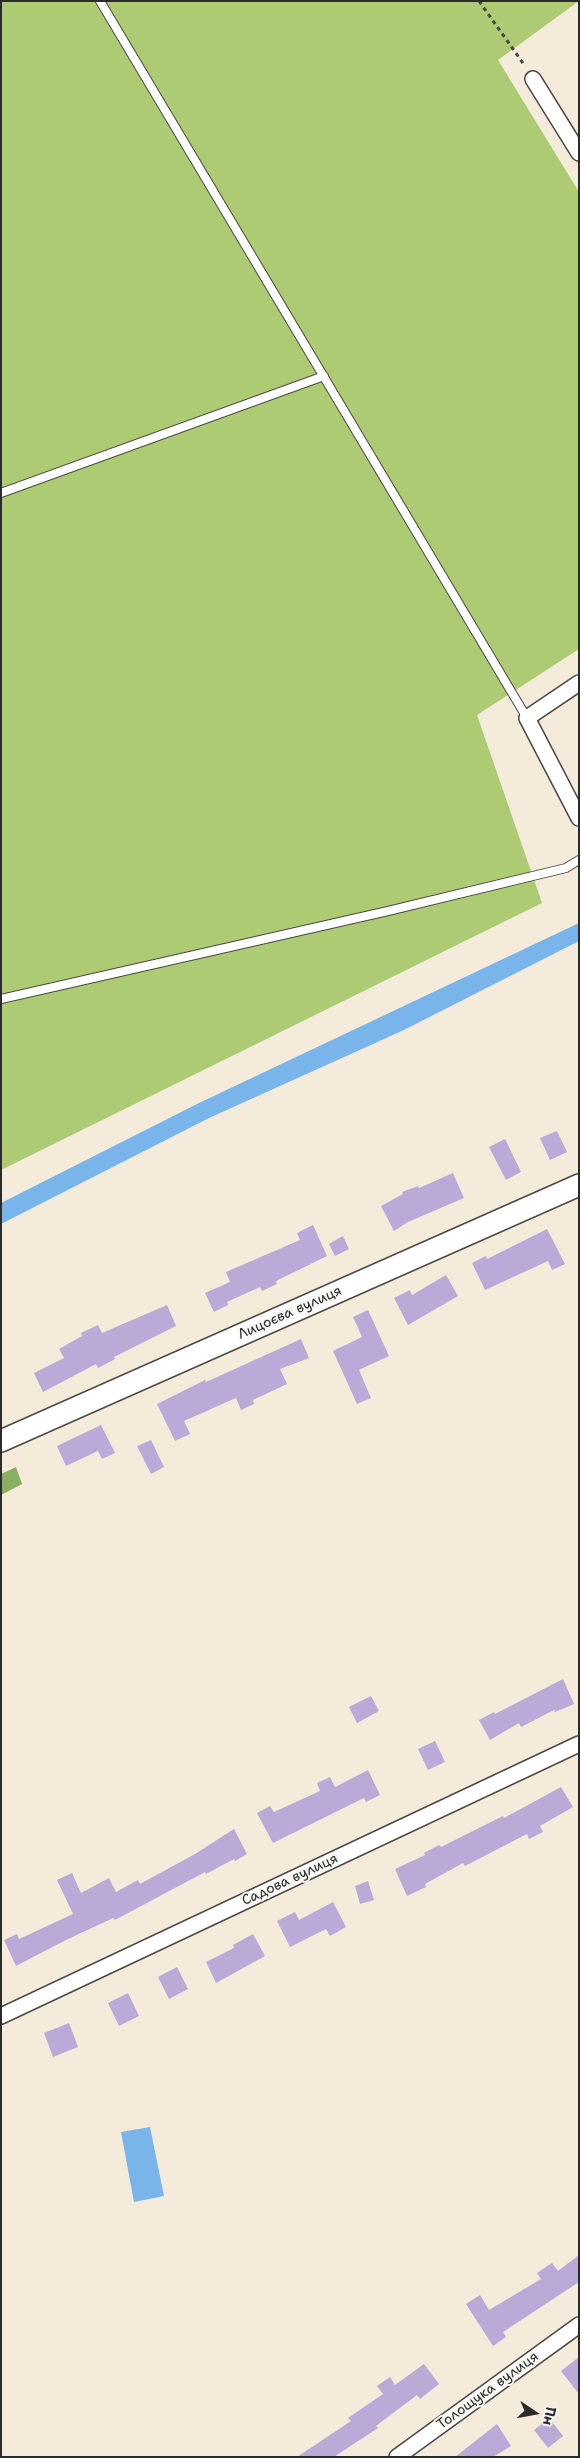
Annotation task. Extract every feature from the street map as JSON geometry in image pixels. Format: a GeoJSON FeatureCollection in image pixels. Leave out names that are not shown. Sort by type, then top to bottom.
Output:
{"type":"FeatureCollection","features":[{"type":"Feature","properties":{"kind":"street"},"geometry":{"type":"LineString","coordinates":[[534,79],[579,153]]}},
{"type":"Feature","properties":{"kind":"street"},"geometry":{"type":"LineString","coordinates":[[579,684],[527,718],[579,818]]}},
{"type":"Feature","properties":{"kind":"street","name":"Лицоєва вулиця"},"geometry":{"type":"LineString","coordinates":[[1,1441],[579,1185]]}},
{"type":"Feature","properties":{"kind":"street","name":"Садова вулиця"},"geometry":{"type":"LineString","coordinates":[[1,2016],[579,1744]]}},
{"type":"Feature","properties":{"kind":"street","name":"Толощука вулиця"},"geometry":{"type":"LineString","coordinates":[[397,2457],[579,2325]]}},
{"type":"Feature","properties":{"kind":"lane"},"geometry":{"type":"LineString","coordinates":[[100,1],[527,718]]}},
{"type":"Feature","properties":{"kind":"lane"},"geometry":{"type":"LineString","coordinates":[[1,493],[324,376]]}},
{"type":"Feature","properties":{"kind":"lane"},"geometry":{"type":"LineString","coordinates":[[1,999],[388,911],[566,868],[579,860]]}},
{"type":"Feature","properties":{"kind":"path"},"geometry":{"type":"LineString","coordinates":[[479,1],[534,79]]}},
{"type":"Feature","properties":{"kind":"green space"},"geometry":{"type":"Polygon","coordinates":[[[1,1],[579,1],[498,60],[579,192],[579,649],[477,715],[542,903],[1,1170],[1,1]]]}},
{"type":"Feature","properties":{"kind":"green space"},"geometry":{"type":"Polygon","coordinates":[[[16,1467],[22,1484],[1,1495],[1,1474],[16,1467]]]}},
{"type":"Feature","properties":{"kind":"water"},"geometry":{"type":"Polygon","coordinates":[[[579,923],[579,941],[404,1030],[209,1118],[1,1224],[1,1203],[199,1103],[579,923]]]}},
{"type":"Feature","properties":{"kind":"water"},"geometry":{"type":"Polygon","coordinates":[[[150,2127],[164,2196],[134,2202],[121,2132],[150,2127]]]}},
{"type":"Feature","properties":{"kind":"building"},"geometry":{"type":"Polygon","coordinates":[[[557,1131],[567,1152],[550,1160],[540,1138],[557,1131]]]}},
{"type":"Feature","properties":{"kind":"building"},"geometry":{"type":"Polygon","coordinates":[[[505,1139],[521,1172],[506,1180],[489,1147],[505,1139]]]}},
{"type":"Feature","properties":{"kind":"building"},"geometry":{"type":"Polygon","coordinates":[[[453,1173],[464,1198],[408,1222],[394,1231],[381,1206],[403,1194],[402,1192],[418,1186],[419,1188],[453,1173]]]}},
{"type":"Feature","properties":{"kind":"building"},"geometry":{"type":"Polygon","coordinates":[[[313,1225],[327,1256],[276,1281],[277,1284],[262,1291],[260,1287],[227,1302],[228,1305],[214,1312],[205,1293],[230,1282],[226,1272],[300,1240],[297,1233],[313,1225]]]}},
{"type":"Feature","properties":{"kind":"building"},"geometry":{"type":"Polygon","coordinates":[[[547,1229],[565,1264],[552,1270],[548,1261],[485,1290],[472,1263],[486,1256],[487,1259],[547,1229]]]}},
{"type":"Feature","properties":{"kind":"building"},"geometry":{"type":"Polygon","coordinates":[[[343,1236],[349,1249],[335,1256],[329,1244],[343,1236]]]}},
{"type":"Feature","properties":{"kind":"building"},"geometry":{"type":"Polygon","coordinates":[[[446,1275],[458,1296],[408,1325],[394,1298],[410,1290],[412,1295],[446,1275]]]}},
{"type":"Feature","properties":{"kind":"building"},"geometry":{"type":"Polygon","coordinates":[[[167,1305],[176,1326],[114,1357],[115,1359],[98,1368],[96,1364],[43,1392],[34,1373],[64,1358],[59,1349],[82,1336],[81,1333],[98,1325],[102,1333],[167,1305]]]}},
{"type":"Feature","properties":{"kind":"building"},"geometry":{"type":"Polygon","coordinates":[[[368,1310],[389,1356],[359,1370],[371,1398],[357,1404],[333,1351],[362,1337],[353,1317],[368,1310]]]}},
{"type":"Feature","properties":{"kind":"building"},"geometry":{"type":"Polygon","coordinates":[[[301,1339],[309,1358],[280,1369],[287,1384],[253,1400],[254,1404],[241,1410],[236,1398],[184,1421],[190,1434],[175,1441],[157,1404],[205,1380],[206,1382],[301,1339]]]}},
{"type":"Feature","properties":{"kind":"building"},"geometry":{"type":"Polygon","coordinates":[[[101,1425],[115,1453],[102,1459],[98,1451],[66,1466],[57,1446],[101,1425]]]}},
{"type":"Feature","properties":{"kind":"building"},"geometry":{"type":"Polygon","coordinates":[[[151,1440],[164,1467],[151,1474],[137,1446],[151,1440]]]}},
{"type":"Feature","properties":{"kind":"building"},"geometry":{"type":"Polygon","coordinates":[[[563,1679],[574,1704],[555,1712],[554,1710],[521,1727],[519,1723],[490,1740],[479,1720],[494,1712],[495,1714],[563,1679]]]}},
{"type":"Feature","properties":{"kind":"building"},"geometry":{"type":"Polygon","coordinates":[[[371,1696],[379,1711],[357,1723],[349,1707],[371,1696]]]}},
{"type":"Feature","properties":{"kind":"building"},"geometry":{"type":"Polygon","coordinates":[[[435,1741],[445,1762],[428,1770],[418,1749],[435,1741]]]}},
{"type":"Feature","properties":{"kind":"building"},"geometry":{"type":"Polygon","coordinates":[[[368,1770],[380,1795],[366,1802],[364,1798],[273,1843],[257,1813],[270,1806],[274,1812],[320,1791],[317,1783],[330,1777],[335,1787],[368,1770]]]}},
{"type":"Feature","properties":{"kind":"building"},"geometry":{"type":"Polygon","coordinates":[[[561,1787],[573,1807],[540,1826],[543,1832],[529,1839],[527,1834],[465,1866],[463,1863],[425,1884],[426,1887],[407,1896],[395,1869],[425,1855],[424,1853],[439,1845],[441,1847],[503,1816],[504,1818],[561,1787]]]}},
{"type":"Feature","properties":{"kind":"building"},"geometry":{"type":"Polygon","coordinates":[[[234,1829],[247,1854],[206,1874],[205,1872],[115,1920],[113,1918],[16,1966],[4,1940],[17,1934],[19,1939],[73,1914],[57,1880],[72,1873],[81,1893],[109,1878],[116,1892],[138,1880],[140,1884],[195,1854],[234,1829]]]}},
{"type":"Feature","properties":{"kind":"building"},"geometry":{"type":"Polygon","coordinates":[[[368,1881],[374,1900],[360,1904],[355,1886],[368,1881]]]}},
{"type":"Feature","properties":{"kind":"building"},"geometry":{"type":"Polygon","coordinates":[[[333,1902],[346,1927],[330,1936],[326,1929],[290,1947],[277,1921],[295,1912],[299,1920],[333,1902]]]}},
{"type":"Feature","properties":{"kind":"building"},"geometry":{"type":"Polygon","coordinates":[[[253,1934],[265,1956],[216,1983],[206,1962],[234,1948],[233,1945],[253,1934]]]}},
{"type":"Feature","properties":{"kind":"building"},"geometry":{"type":"Polygon","coordinates":[[[177,1967],[188,1989],[169,1999],[158,1977],[177,1967]]]}},
{"type":"Feature","properties":{"kind":"building"},"geometry":{"type":"Polygon","coordinates":[[[128,1993],[139,2016],[119,2026],[108,2003],[128,1993]]]}},
{"type":"Feature","properties":{"kind":"building"},"geometry":{"type":"Polygon","coordinates":[[[69,2023],[78,2047],[53,2057],[44,2033],[69,2023]]]}},
{"type":"Feature","properties":{"kind":"building"},"geometry":{"type":"Polygon","coordinates":[[[579,2255],[579,2282],[503,2332],[506,2337],[493,2346],[466,2304],[480,2295],[489,2310],[541,2279],[537,2273],[552,2263],[558,2271],[579,2255]]]}},
{"type":"Feature","properties":{"kind":"building"},"geometry":{"type":"Polygon","coordinates":[[[579,2357],[579,2394],[561,2371],[579,2357]]]}},
{"type":"Feature","properties":{"kind":"building"},"geometry":{"type":"Polygon","coordinates":[[[424,2364],[439,2384],[420,2399],[417,2395],[376,2426],[378,2428],[334,2457],[297,2457],[351,2421],[348,2418],[383,2394],[377,2386],[390,2377],[395,2385],[424,2364]]]}},
{"type":"Feature","properties":{"kind":"building"},"geometry":{"type":"Polygon","coordinates":[[[549,2418],[563,2436],[548,2448],[534,2430],[549,2418]]]}},
{"type":"Feature","properties":{"kind":"building"},"geometry":{"type":"Polygon","coordinates":[[[497,2424],[511,2446],[493,2457],[455,2457],[497,2424]]]}}]}
